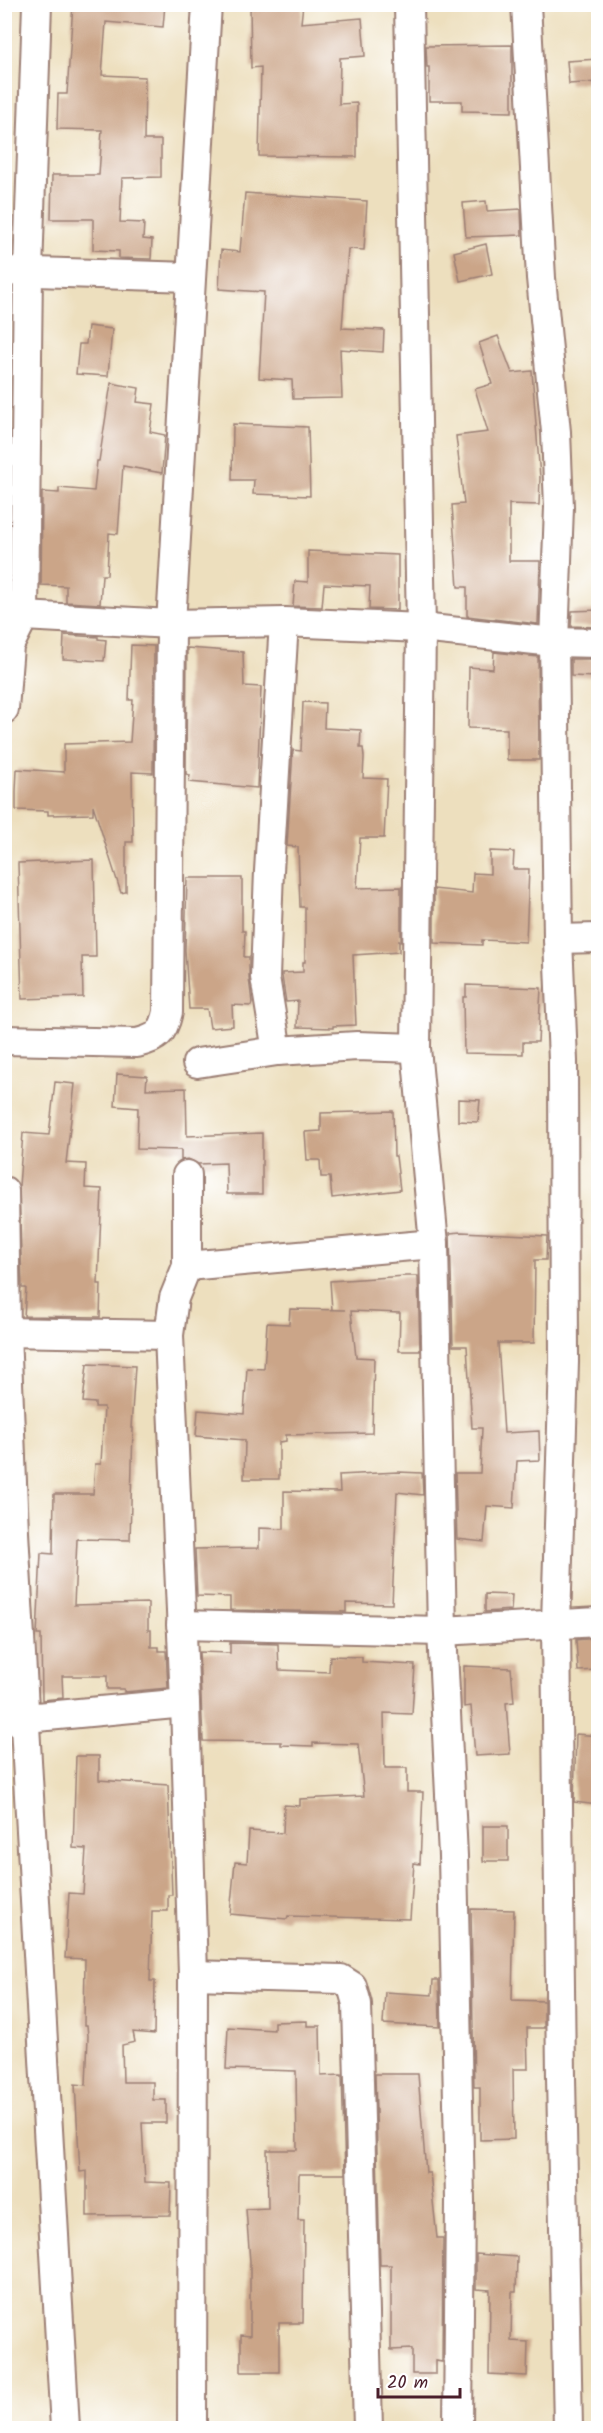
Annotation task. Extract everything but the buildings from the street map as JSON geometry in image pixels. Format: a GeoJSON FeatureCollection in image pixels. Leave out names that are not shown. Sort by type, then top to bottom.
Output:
{"type":"FeatureCollection","features":[{"type":"Feature","properties":{"kind":"street"},"geometry":{"type":"LineString","coordinates":[[4,709],[14,615],[16,271],[37,4]]}},
{"type":"Feature","properties":{"kind":"street"},"geometry":{"type":"LineString","coordinates":[[4,1040],[137,1043],[154,1039],[165,1026],[168,1012],[171,624],[207,4]]}},
{"type":"Feature","properties":{"kind":"street"},"geometry":{"type":"LineString","coordinates":[[409,4],[421,628],[416,1048],[434,1244],[442,1631],[453,1856],[460,2201],[458,2428]]}},
{"type":"Feature","properties":{"kind":"street"},"geometry":{"type":"LineString","coordinates":[[526,4],[541,278],[556,432],[559,507],[554,642],[558,939],[563,1061],[564,1362],[556,1623],[568,2428]]}},
{"type":"Feature","properties":{"kind":"street"},"geometry":{"type":"LineString","coordinates":[[16,271],[190,277]]}},
{"type":"Feature","properties":{"kind":"street"},"geometry":{"type":"LineString","coordinates":[[14,615],[171,624],[284,622],[421,628],[554,642],[598,643]]}},
{"type":"Feature","properties":{"kind":"street"},"geometry":{"type":"LineString","coordinates":[[277,1051],[266,977],[269,859],[284,622]]}},
{"type":"Feature","properties":{"kind":"street"},"geometry":{"type":"LineString","coordinates":[[558,939],[598,938]]}},
{"type":"Feature","properties":{"kind":"street"},"geometry":{"type":"LineString","coordinates":[[197,1063],[277,1051],[357,1046],[416,1048]]}},
{"type":"Feature","properties":{"kind":"street"},"geometry":{"type":"LineString","coordinates":[[187,1175],[187,1266],[174,1298],[169,1335],[185,1703],[193,1975],[192,2428]]}},
{"type":"Feature","properties":{"kind":"street"},"geometry":{"type":"LineString","coordinates":[[4,1191],[14,1720],[65,2428]]}},
{"type":"Feature","properties":{"kind":"street"},"geometry":{"type":"LineString","coordinates":[[187,1266],[434,1244]]}},
{"type":"Feature","properties":{"kind":"street"},"geometry":{"type":"LineString","coordinates":[[5,1332],[169,1335]]}},
{"type":"Feature","properties":{"kind":"street"},"geometry":{"type":"LineString","coordinates":[[181,1625],[442,1631],[598,1622]]}},
{"type":"Feature","properties":{"kind":"street"},"geometry":{"type":"LineString","coordinates":[[14,1720],[185,1703]]}},
{"type":"Feature","properties":{"kind":"street"},"geometry":{"type":"LineString","coordinates":[[193,1975],[341,1979],[352,1986],[357,2004],[368,2428]]}}]}
